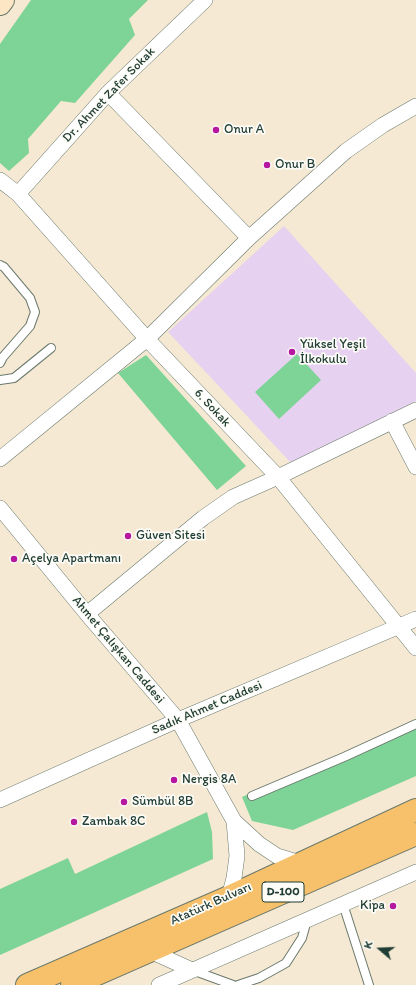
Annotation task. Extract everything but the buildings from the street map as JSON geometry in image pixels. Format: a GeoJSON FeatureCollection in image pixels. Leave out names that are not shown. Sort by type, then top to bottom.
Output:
{"type":"FeatureCollection","features":[{"type":"Feature","properties":{"kind":"main road"},"geometry":{"type":"LineString","coordinates":[[0,4],[3,0]]}},
{"type":"Feature","properties":{"kind":"main road","name":"Atatürk Bulvarı"},"geometry":{"type":"LineString","coordinates":[[27,985],[229,897],[416,810]]}},
{"type":"Feature","properties":{"kind":"main road","name":"Atatürk Bulvarı"},"geometry":{"type":"LineString","coordinates":[[72,985],[416,834]]}},
{"type":"Feature","properties":{"kind":"street","name":"Dr. Ahmet Zafer Sokak"},"geometry":{"type":"LineString","coordinates":[[18,194],[108,93],[205,0]]}},
{"type":"Feature","properties":{"kind":"street"},"geometry":{"type":"LineString","coordinates":[[108,93],[249,238]]}},
{"type":"Feature","properties":{"kind":"street"},"geometry":{"type":"LineString","coordinates":[[0,459],[147,339],[249,238],[346,151],[383,125],[416,106]]}},
{"type":"Feature","properties":{"kind":"street","name":"6. Sokak"},"geometry":{"type":"LineString","coordinates":[[0,180],[18,194],[147,339],[278,477],[400,626],[416,648]]}},
{"type":"Feature","properties":{"kind":"street"},"geometry":{"type":"LineString","coordinates":[[87,614],[203,518],[233,497],[278,477],[416,410]]}},
{"type":"Feature","properties":{"kind":"street"},"geometry":{"type":"LineString","coordinates":[[392,421],[416,467]]}},
{"type":"Feature","properties":{"kind":"street","name":"Ahmet Çalışkan Caddesi"},"geometry":{"type":"LineString","coordinates":[[0,508],[87,614],[178,720],[234,821]]}},
{"type":"Feature","properties":{"kind":"street","name":"Sadık Ahmet Caddesi"},"geometry":{"type":"LineString","coordinates":[[0,800],[178,720],[416,619]]}},
{"type":"Feature","properties":{"kind":"street"},"geometry":{"type":"LineString","coordinates":[[234,821],[265,848],[278,856],[300,863]]}},
{"type":"Feature","properties":{"kind":"street"},"geometry":{"type":"LineString","coordinates":[[229,897],[234,878],[237,856],[234,821]]}},
{"type":"Feature","properties":{"kind":"street"},"geometry":{"type":"LineString","coordinates":[[159,985],[416,872]]}},
{"type":"Feature","properties":{"kind":"street"},"geometry":{"type":"LineString","coordinates":[[150,951],[192,970]]}},
{"type":"Feature","properties":{"kind":"lane"},"geometry":{"type":"LineString","coordinates":[[0,265],[4,267],[30,298],[35,312],[30,326],[3,357],[0,363]]}},
{"type":"Feature","properties":{"kind":"lane"},"geometry":{"type":"LineString","coordinates":[[0,380],[14,378],[51,348]]}},
{"type":"Feature","properties":{"kind":"lane"},"geometry":{"type":"LineString","coordinates":[[252,796],[344,757],[416,724]]}},
{"type":"Feature","properties":{"kind":"lane"},"geometry":{"type":"LineString","coordinates":[[343,904],[369,985]]}},
{"type":"Feature","properties":{"kind":"lane"},"geometry":{"type":"LineString","coordinates":[[238,985],[259,978],[286,963],[302,938],[307,920]]}},
{"type":"Feature","properties":{"kind":"lane"},"geometry":{"type":"LineString","coordinates":[[192,970],[233,985]]}},
{"type":"Feature","properties":{"kind":"shaded area","name":"Yüksel Yeşil İlkokulu"},"geometry":{"type":"Polygon","coordinates":[[[284,226],[416,373],[416,401],[291,463],[168,332],[284,226]]]}},
{"type":"Feature","properties":{"kind":"green space"},"geometry":{"type":"Polygon","coordinates":[[[31,0],[148,0],[129,19],[135,35],[75,103],[61,101],[28,139],[29,153],[9,171],[0,163],[0,44],[31,0]]]}},
{"type":"Feature","properties":{"kind":"green space"},"geometry":{"type":"Polygon","coordinates":[[[297,354],[321,380],[279,419],[255,392],[297,354]]]}},
{"type":"Feature","properties":{"kind":"green space"},"geometry":{"type":"Polygon","coordinates":[[[146,355],[246,466],[217,490],[118,373],[146,355]]]}},
{"type":"Feature","properties":{"kind":"green space"},"geometry":{"type":"Polygon","coordinates":[[[416,722],[416,776],[293,830],[252,821],[242,797],[416,722]]]}},
{"type":"Feature","properties":{"kind":"green space"},"geometry":{"type":"Polygon","coordinates":[[[207,812],[212,832],[213,859],[0,955],[0,889],[68,858],[75,874],[207,812]]]}},
{"type":"Feature","properties":{"kind":"place","name":"Onur A"},"geometry":{"type":"Point","coordinates":[216,130]}},
{"type":"Feature","properties":{"kind":"place","name":"Onur B"},"geometry":{"type":"Point","coordinates":[267,165]}},
{"type":"Feature","properties":{"kind":"place","name":"Yüksel Yeşil İlkokulu"},"geometry":{"type":"Point","coordinates":[292,352]}},
{"type":"Feature","properties":{"kind":"place","name":"Güven Sitesi"},"geometry":{"type":"Point","coordinates":[128,536]}},
{"type":"Feature","properties":{"kind":"place","name":"Açelya Apartmanı"},"geometry":{"type":"Point","coordinates":[14,559]}},
{"type":"Feature","properties":{"kind":"place","name":"Nergis 8A"},"geometry":{"type":"Point","coordinates":[174,780]}},
{"type":"Feature","properties":{"kind":"place","name":"Sümbül 8B"},"geometry":{"type":"Point","coordinates":[124,802]}},
{"type":"Feature","properties":{"kind":"place","name":"Zambak 8C"},"geometry":{"type":"Point","coordinates":[74,822]}},
{"type":"Feature","properties":{"kind":"place","name":"Kipa"},"geometry":{"type":"Point","coordinates":[393,906]}}]}
